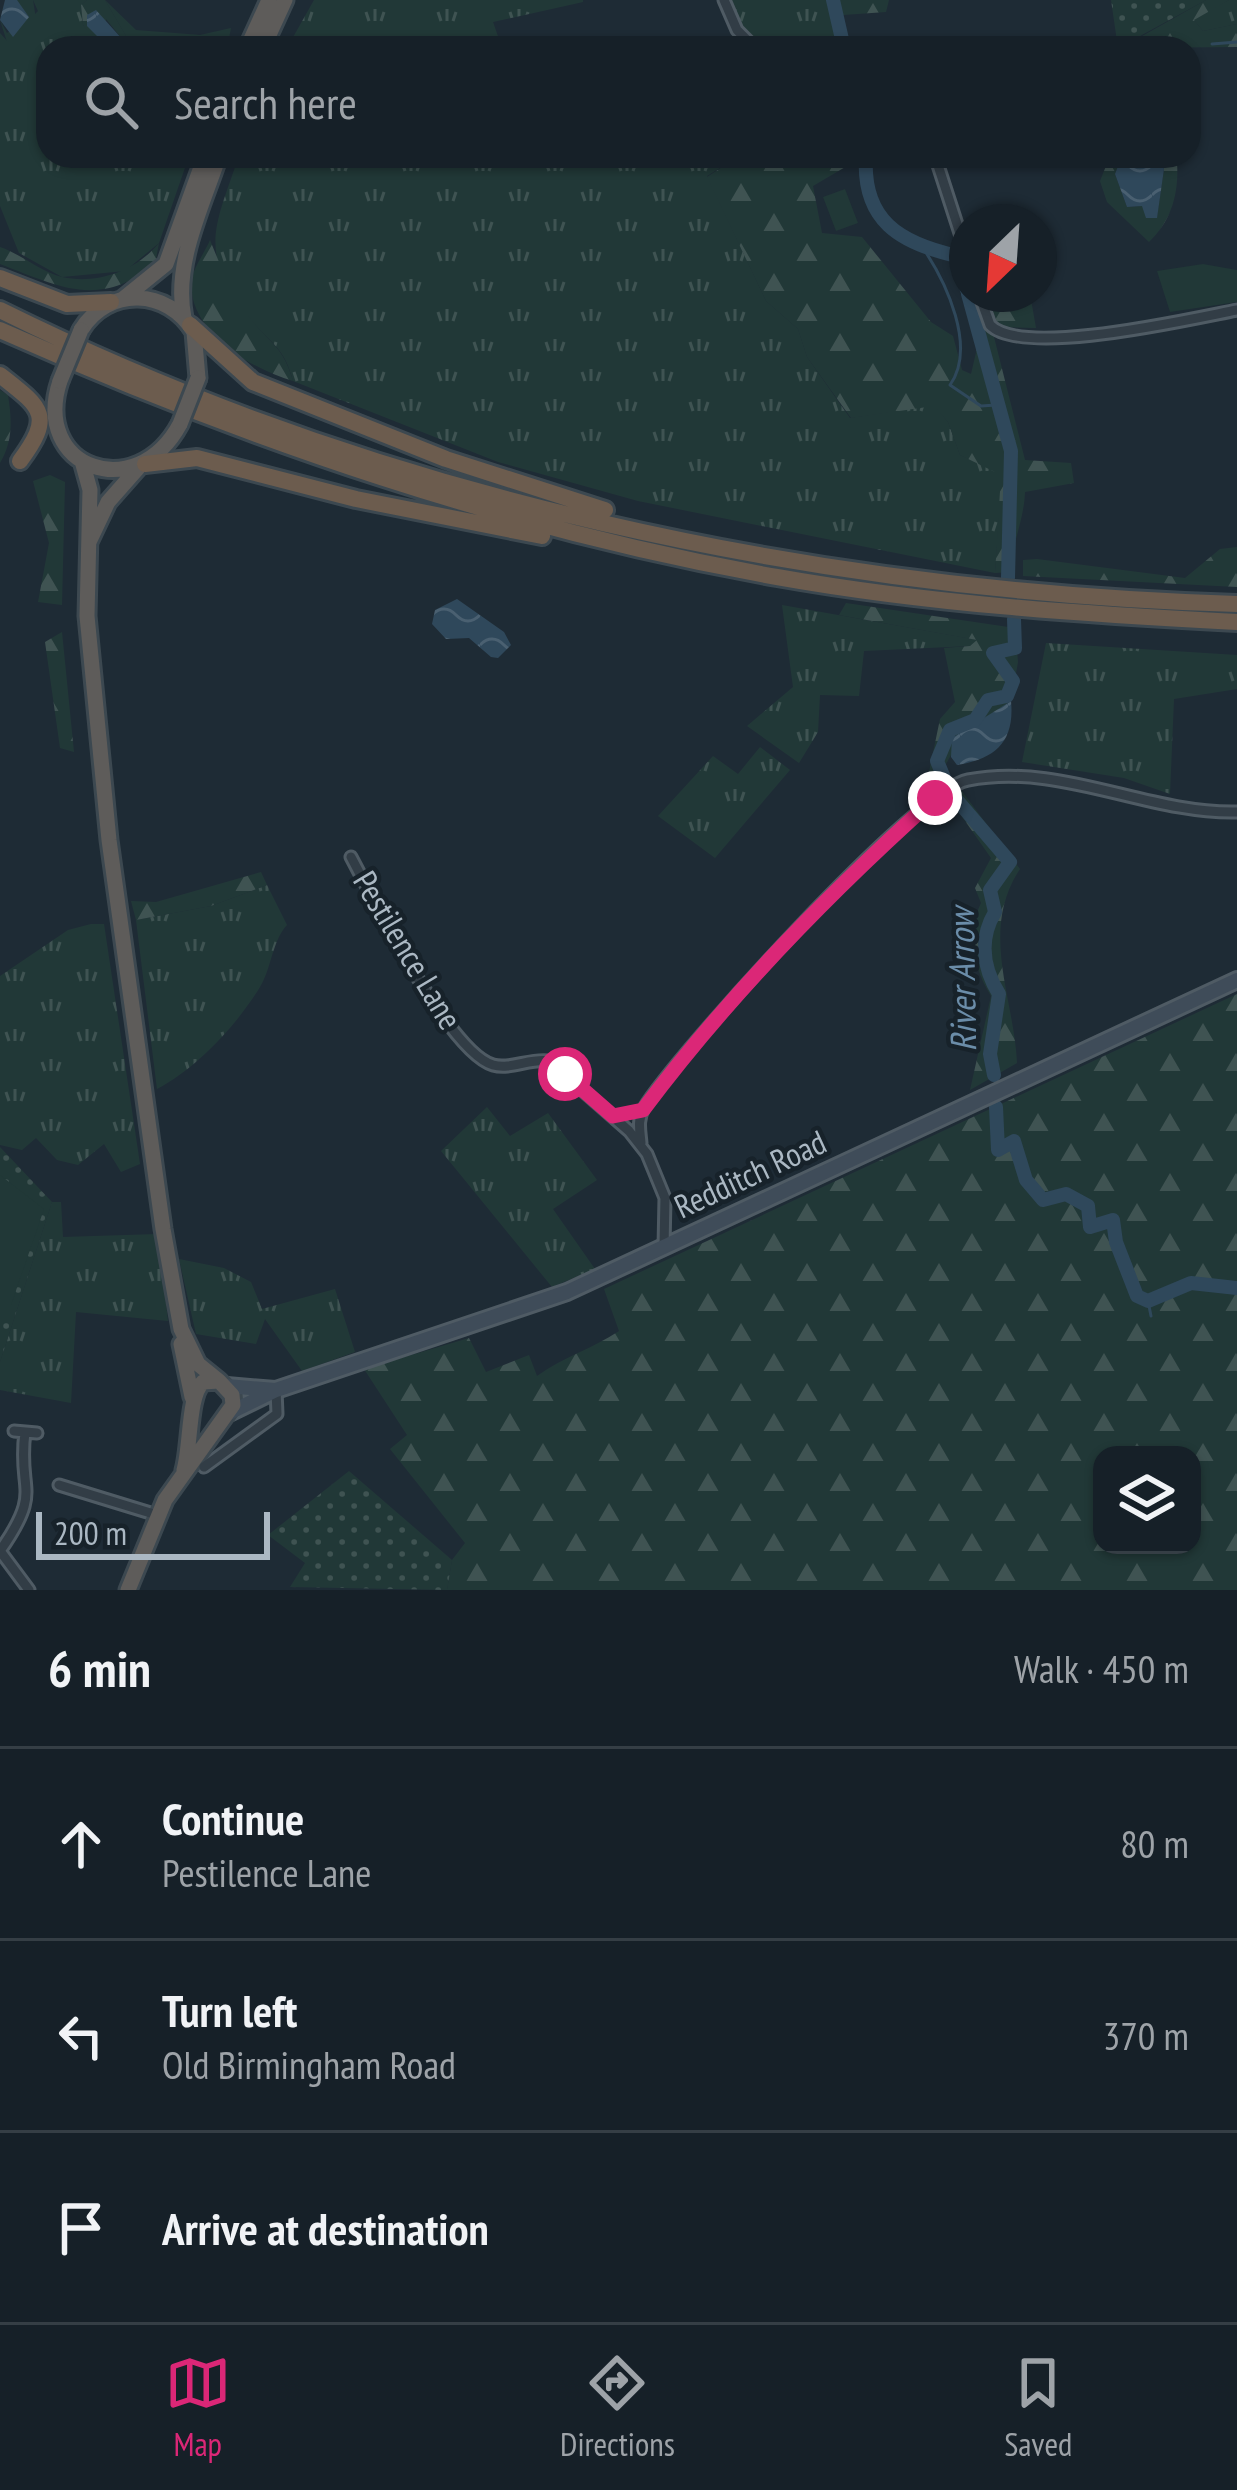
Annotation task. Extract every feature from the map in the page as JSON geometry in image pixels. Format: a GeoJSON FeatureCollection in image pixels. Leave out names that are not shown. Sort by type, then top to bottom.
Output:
{"type":"FeatureCollection","features":[{"type":"Feature","properties":{"kind":"highway"},"geometry":{"type":"LineString","coordinates":[[253,36],[269,0]]}},
{"type":"Feature","properties":{"kind":"highway"},"geometry":{"type":"LineString","coordinates":[[268,36],[284,0]]}},
{"type":"Feature","properties":{"kind":"highway"},"geometry":{"type":"LineString","coordinates":[[55,415],[60,381],[82,330],[166,264],[201,168]]}},
{"type":"Feature","properties":{"kind":"highway"},"geometry":{"type":"LineString","coordinates":[[88,544],[109,502],[180,424],[198,378],[199,350],[179,291],[214,168]]}},
{"type":"Feature","properties":{"kind":"highway"},"geometry":{"type":"LineString","coordinates":[[0,278],[67,304],[148,298],[187,321],[253,382],[446,459],[714,546]]}},
{"type":"Feature","properties":{"kind":"highway"},"geometry":{"type":"LineString","coordinates":[[0,310],[165,383],[387,464],[714,546],[991,597]]}},
{"type":"Feature","properties":{"kind":"highway"},"geometry":{"type":"LineString","coordinates":[[0,330],[204,417],[327,461],[613,543]]}},
{"type":"Feature","properties":{"kind":"highway"},"geometry":{"type":"LineString","coordinates":[[0,372],[32,388],[55,415],[62,439],[82,461],[112,472],[197,458],[432,516],[613,543],[777,577],[1237,622]]}},
{"type":"Feature","properties":{"kind":"highway"},"geometry":{"type":"LineString","coordinates":[[0,372],[27,396],[42,421],[43,428],[20,461]]}},
{"type":"Feature","properties":{"kind":"highway","name":"Redditch Road"},"geometry":{"type":"LineString","coordinates":[[82,461],[90,490],[87,616],[109,840],[193,1403],[184,1470]]}},
{"type":"Feature","properties":{"kind":"highway"},"geometry":{"type":"LineString","coordinates":[[1031,601],[1237,604]]}},
{"type":"Feature","properties":{"kind":"highway"},"geometry":{"type":"LineString","coordinates":[[181,1329],[198,1364],[223,1383],[232,1394],[226,1416],[206,1420],[193,1403],[203,1382],[223,1383]]}},
{"type":"Feature","properties":{"kind":"highway","name":"Redditch Road"},"geometry":{"type":"LineString","coordinates":[[128,1590],[157,1515],[226,1416]]}},
{"type":"Feature","properties":{"kind":"main road","name":"Redditch Road"},"geometry":{"type":"LineString","coordinates":[[226,1416],[276,1390],[567,1292],[1237,980]]}},
{"type":"Feature","properties":{"kind":"main road","name":"Redditch Road"},"geometry":{"type":"LineString","coordinates":[[223,1383],[276,1390]]}},
{"type":"Feature","properties":{"kind":"street"},"geometry":{"type":"LineString","coordinates":[[724,0],[742,36]]}},
{"type":"Feature","properties":{"kind":"street"},"geometry":{"type":"LineString","coordinates":[[939,168],[951,204]]}},
{"type":"Feature","properties":{"kind":"street"},"geometry":{"type":"LineString","coordinates":[[986,312],[993,329],[1012,338],[1096,333],[1237,310]]}},
{"type":"Feature","properties":{"kind":"street"},"geometry":{"type":"LineString","coordinates":[[664,1247],[665,1198],[640,1144],[643,1110],[695,1041],[839,885],[947,788],[1007,776],[1070,782],[1177,809],[1237,812]]}},
{"type":"Feature","properties":{"kind":"street","name":"Pestilence Lane"},"geometry":{"type":"LineString","coordinates":[[351,857],[424,986],[473,1051],[497,1066],[549,1061],[640,1144]]}},
{"type":"Feature","properties":{"kind":"street"},"geometry":{"type":"LineString","coordinates":[[613,1116],[643,1110]]}},
{"type":"Feature","properties":{"kind":"street"},"geometry":{"type":"LineString","coordinates":[[204,1467],[277,1414],[276,1390]]}},
{"type":"Feature","properties":{"kind":"street"},"geometry":{"type":"LineString","coordinates":[[25,1432],[29,1492],[18,1525],[0,1551],[29,1590]]}},
{"type":"Feature","properties":{"kind":"street"},"geometry":{"type":"LineString","coordinates":[[58,1484],[157,1515]]}},
{"type":"Feature","properties":{"kind":"green space"},"geometry":{"type":"Polygon","coordinates":[[[16,0],[33,0],[37,26],[29,40],[7,42],[0,20],[7,33],[29,17],[16,0]]]}},
{"type":"Feature","properties":{"kind":"green space"},"geometry":{"type":"Polygon","coordinates":[[[33,0],[87,0],[81,5],[83,25],[92,36],[36,36],[36,168],[185,168],[159,243],[125,271],[62,277],[19,253],[0,206],[0,33],[8,42],[38,11],[33,0]]]}},
{"type":"Feature","properties":{"kind":"green space"},"geometry":{"type":"Polygon","coordinates":[[[87,0],[105,0],[126,36],[120,36],[106,19],[105,36],[91,36],[83,25],[81,5],[87,0]]]}},
{"type":"Feature","properties":{"kind":"green space"},"geometry":{"type":"Polygon","coordinates":[[[105,0],[136,30],[200,35],[231,28],[229,36],[126,36],[105,0]]]}},
{"type":"Feature","properties":{"kind":"green space"},"geometry":{"type":"Polygon","coordinates":[[[314,0],[583,0],[493,22],[498,36],[294,36],[314,0]]]}},
{"type":"Feature","properties":{"kind":"green space"},"geometry":{"type":"Polygon","coordinates":[[[731,0],[839,0],[842,36],[753,36],[739,20],[731,0]]]}},
{"type":"Feature","properties":{"kind":"green space"},"geometry":{"type":"Polygon","coordinates":[[[839,0],[889,0],[886,12],[843,15],[839,0]]]}},
{"type":"Feature","properties":{"kind":"green space"},"geometry":{"type":"Polygon","coordinates":[[[1111,0],[1206,0],[1140,36],[1116,36],[1111,0]]]}},
{"type":"Feature","properties":{"kind":"green space"},"geometry":{"type":"Polygon","coordinates":[[[1206,0],[1229,0],[1194,20],[1203,31],[1237,24],[1237,47],[1201,47],[1201,36],[1142,36],[1206,0]]]}},
{"type":"Feature","properties":{"kind":"green space"},"geometry":{"type":"Polygon","coordinates":[[[1237,0],[1237,24],[1203,31],[1193,19],[1237,0]]]}},
{"type":"Feature","properties":{"kind":"green space"},"geometry":{"type":"Polygon","coordinates":[[[235,168],[720,168],[707,176],[766,301],[798,329],[807,357],[850,418],[934,405],[948,422],[960,455],[1002,474],[995,573],[638,501],[498,462],[293,381],[282,354],[252,321],[223,277],[216,241],[235,168]]]}},
{"type":"Feature","properties":{"kind":"green space"},"geometry":{"type":"Polygon","coordinates":[[[721,168],[844,168],[813,186],[822,233],[862,237],[931,322],[953,336],[962,370],[971,374],[982,327],[993,333],[1025,460],[1071,463],[1074,483],[1025,492],[1011,572],[995,573],[1001,475],[960,455],[948,422],[934,406],[851,418],[807,357],[798,329],[766,301],[707,177],[721,168]]]}},
{"type":"Feature","properties":{"kind":"green space"},"geometry":{"type":"Polygon","coordinates":[[[1105,168],[1117,168],[1115,174],[1127,207],[1142,206],[1157,217],[1164,168],[1177,168],[1172,205],[1149,242],[1107,202],[1100,181],[1105,168]]]}},
{"type":"Feature","properties":{"kind":"green space"},"geometry":{"type":"Polygon","coordinates":[[[845,189],[858,223],[836,231],[823,197],[845,189]]]}},
{"type":"Feature","properties":{"kind":"green space"},"geometry":{"type":"Polygon","coordinates":[[[210,240],[238,300],[281,353],[293,381],[242,358],[201,318],[191,282],[210,240]]]}},
{"type":"Feature","properties":{"kind":"green space"},"geometry":{"type":"Polygon","coordinates":[[[159,243],[155,264],[135,278],[97,290],[61,286],[0,264],[0,247],[54,275],[89,279],[128,268],[159,243]]]}},
{"type":"Feature","properties":{"kind":"green space"},"geometry":{"type":"Polygon","coordinates":[[[1203,264],[1237,270],[1237,302],[1170,312],[1157,271],[1203,264]]]}},
{"type":"Feature","properties":{"kind":"green space"},"geometry":{"type":"Polygon","coordinates":[[[991,312],[1033,312],[1036,328],[998,327],[991,312]]]}},
{"type":"Feature","properties":{"kind":"green space"},"geometry":{"type":"Polygon","coordinates":[[[0,390],[8,395],[11,422],[0,463],[0,390]]]}},
{"type":"Feature","properties":{"kind":"green space"},"geometry":{"type":"Polygon","coordinates":[[[50,475],[65,482],[62,605],[38,602],[49,543],[33,481],[50,475]]]}},
{"type":"Feature","properties":{"kind":"green space"},"geometry":{"type":"Polygon","coordinates":[[[1237,547],[1237,587],[1023,576],[1023,560],[1037,559],[1185,578],[1220,549],[1237,547]]]}},
{"type":"Feature","properties":{"kind":"green space"},"geometry":{"type":"Polygon","coordinates":[[[846,603],[1015,628],[1018,662],[1011,701],[960,739],[937,780],[929,772],[940,719],[955,702],[944,648],[970,646],[977,640],[839,615],[846,603]]]}},
{"type":"Feature","properties":{"kind":"green space"},"geometry":{"type":"Polygon","coordinates":[[[782,605],[978,640],[970,646],[864,651],[859,696],[820,695],[818,732],[799,763],[747,726],[793,687],[782,605]]]}},
{"type":"Feature","properties":{"kind":"green space"},"geometry":{"type":"Polygon","coordinates":[[[62,632],[74,752],[60,748],[45,642],[62,632]]]}},
{"type":"Feature","properties":{"kind":"green space"},"geometry":{"type":"Polygon","coordinates":[[[1046,643],[1237,655],[1237,689],[1174,699],[1170,794],[1124,778],[1022,762],[1046,643]]]}},
{"type":"Feature","properties":{"kind":"green space"},"geometry":{"type":"Polygon","coordinates":[[[760,747],[790,770],[715,858],[658,816],[713,756],[738,774],[760,747]]]}},
{"type":"Feature","properties":{"kind":"green space"},"geometry":{"type":"Polygon","coordinates":[[[961,790],[1020,869],[1008,892],[1000,940],[1017,1063],[970,1090],[991,996],[974,950],[981,903],[975,888],[991,858],[949,798],[961,790]]]}},
{"type":"Feature","properties":{"kind":"green space"},"geometry":{"type":"Polygon","coordinates":[[[261,872],[267,885],[211,906],[136,920],[131,901],[156,902],[261,872]]]}},
{"type":"Feature","properties":{"kind":"green space"},"geometry":{"type":"Polygon","coordinates":[[[267,885],[287,925],[260,987],[215,1045],[157,1089],[136,920],[211,906],[267,885]]]}},
{"type":"Feature","properties":{"kind":"green space"},"geometry":{"type":"Polygon","coordinates":[[[104,924],[140,1164],[121,1172],[104,1144],[78,1165],[57,1160],[36,1138],[22,1150],[0,1145],[0,976],[68,930],[104,924]]]}},
{"type":"Feature","properties":{"kind":"green space"},"geometry":{"type":"Polygon","coordinates":[[[1237,994],[1237,1590],[447,1590],[452,1560],[465,1543],[390,1449],[407,1435],[364,1369],[469,1338],[486,1372],[529,1355],[537,1376],[619,1331],[604,1289],[1237,994]]]}},
{"type":"Feature","properties":{"kind":"green space"},"geometry":{"type":"Polygon","coordinates":[[[487,1107],[510,1136],[548,1113],[597,1180],[553,1209],[595,1269],[552,1287],[441,1151],[487,1107]]]}},
{"type":"Feature","properties":{"kind":"green space"},"geometry":{"type":"Polygon","coordinates":[[[0,1147],[52,1202],[0,1362],[0,1147]]]}},
{"type":"Feature","properties":{"kind":"green space"},"geometry":{"type":"Polygon","coordinates":[[[0,1175],[44,1209],[11,1305],[0,1305],[0,1175]]]}},
{"type":"Feature","properties":{"kind":"green space"},"geometry":{"type":"Polygon","coordinates":[[[52,1202],[61,1202],[63,1237],[158,1234],[168,1321],[76,1312],[71,1403],[0,1390],[0,1362],[52,1202]]]}},
{"type":"Feature","properties":{"kind":"green space"},"geometry":{"type":"Polygon","coordinates":[[[179,1259],[224,1268],[251,1282],[262,1309],[335,1289],[355,1352],[302,1371],[265,1319],[256,1344],[196,1334],[179,1259]]]}},
{"type":"Feature","properties":{"kind":"green space"},"geometry":{"type":"Polygon","coordinates":[[[349,1471],[452,1560],[447,1590],[290,1587],[305,1563],[268,1535],[349,1471]]]}},
{"type":"Feature","properties":{"kind":"water"},"geometry":{"type":"Polygon","coordinates":[[[5,0],[17,0],[29,17],[13,37],[0,20],[5,0]]]}},
{"type":"Feature","properties":{"kind":"water"},"geometry":{"type":"Polygon","coordinates":[[[96,10],[119,36],[97,36],[87,26],[87,15],[96,10]]]}},
{"type":"Feature","properties":{"kind":"water"},"geometry":{"type":"Polygon","coordinates":[[[1117,168],[1164,168],[1157,218],[1146,218],[1142,206],[1127,207],[1115,174],[1117,168]]]}},
{"type":"Feature","properties":{"kind":"water"},"geometry":{"type":"Polygon","coordinates":[[[457,599],[504,632],[511,645],[498,658],[469,638],[446,639],[432,624],[435,610],[457,599]]]}},
{"type":"Feature","properties":{"kind":"water"},"geometry":{"type":"Polygon","coordinates":[[[1011,701],[1009,728],[999,746],[982,758],[957,765],[951,757],[952,738],[1011,701]]]}},
{"type":"Feature","properties":{"kind":"waterway","name":"River Arrow"},"geometry":{"type":"LineString","coordinates":[[833,0],[841,36]]}},
{"type":"Feature","properties":{"kind":"waterway"},"geometry":{"type":"LineString","coordinates":[[1212,44],[1237,42]]}},
{"type":"Feature","properties":{"kind":"waterway","name":"River Arrow"},"geometry":{"type":"LineString","coordinates":[[866,168],[870,197],[888,225],[918,244],[949,254]]}},
{"type":"Feature","properties":{"kind":"waterway"},"geometry":{"type":"LineString","coordinates":[[923,248],[949,296],[959,334],[958,370],[950,385],[981,406],[996,405]]}},
{"type":"Feature","properties":{"kind":"waterway","name":"River Arrow"},"geometry":{"type":"LineString","coordinates":[[973,312],[1011,451],[1008,578]]}},
{"type":"Feature","properties":{"kind":"waterway","name":"River Arrow"},"geometry":{"type":"LineString","coordinates":[[994,1075],[990,1054],[999,994],[986,964],[985,943],[995,912],[990,890],[1010,862],[950,792],[937,761],[950,730],[975,720],[988,700],[1007,696],[1013,681],[993,653],[1015,648],[1014,619]]}},
{"type":"Feature","properties":{"kind":"waterway","name":"River Arrow"},"geometry":{"type":"LineString","coordinates":[[996,1107],[998,1150],[1014,1141],[1026,1180],[1043,1200],[1066,1194],[1088,1206],[1090,1227],[1113,1220],[1116,1242],[1137,1296],[1148,1301],[1191,1283],[1237,1288]]}},
{"type":"Feature","properties":{"kind":"waterway"},"geometry":{"type":"LineString","coordinates":[[1148,1301],[1151,1316]]}},
{"type":"Feature","properties":{"kind":"route"},"geometry":{"type":"LineString","coordinates":[[565,1074],[613,1116],[643,1110],[695,1041],[839,885],[935,798]]}}]}
